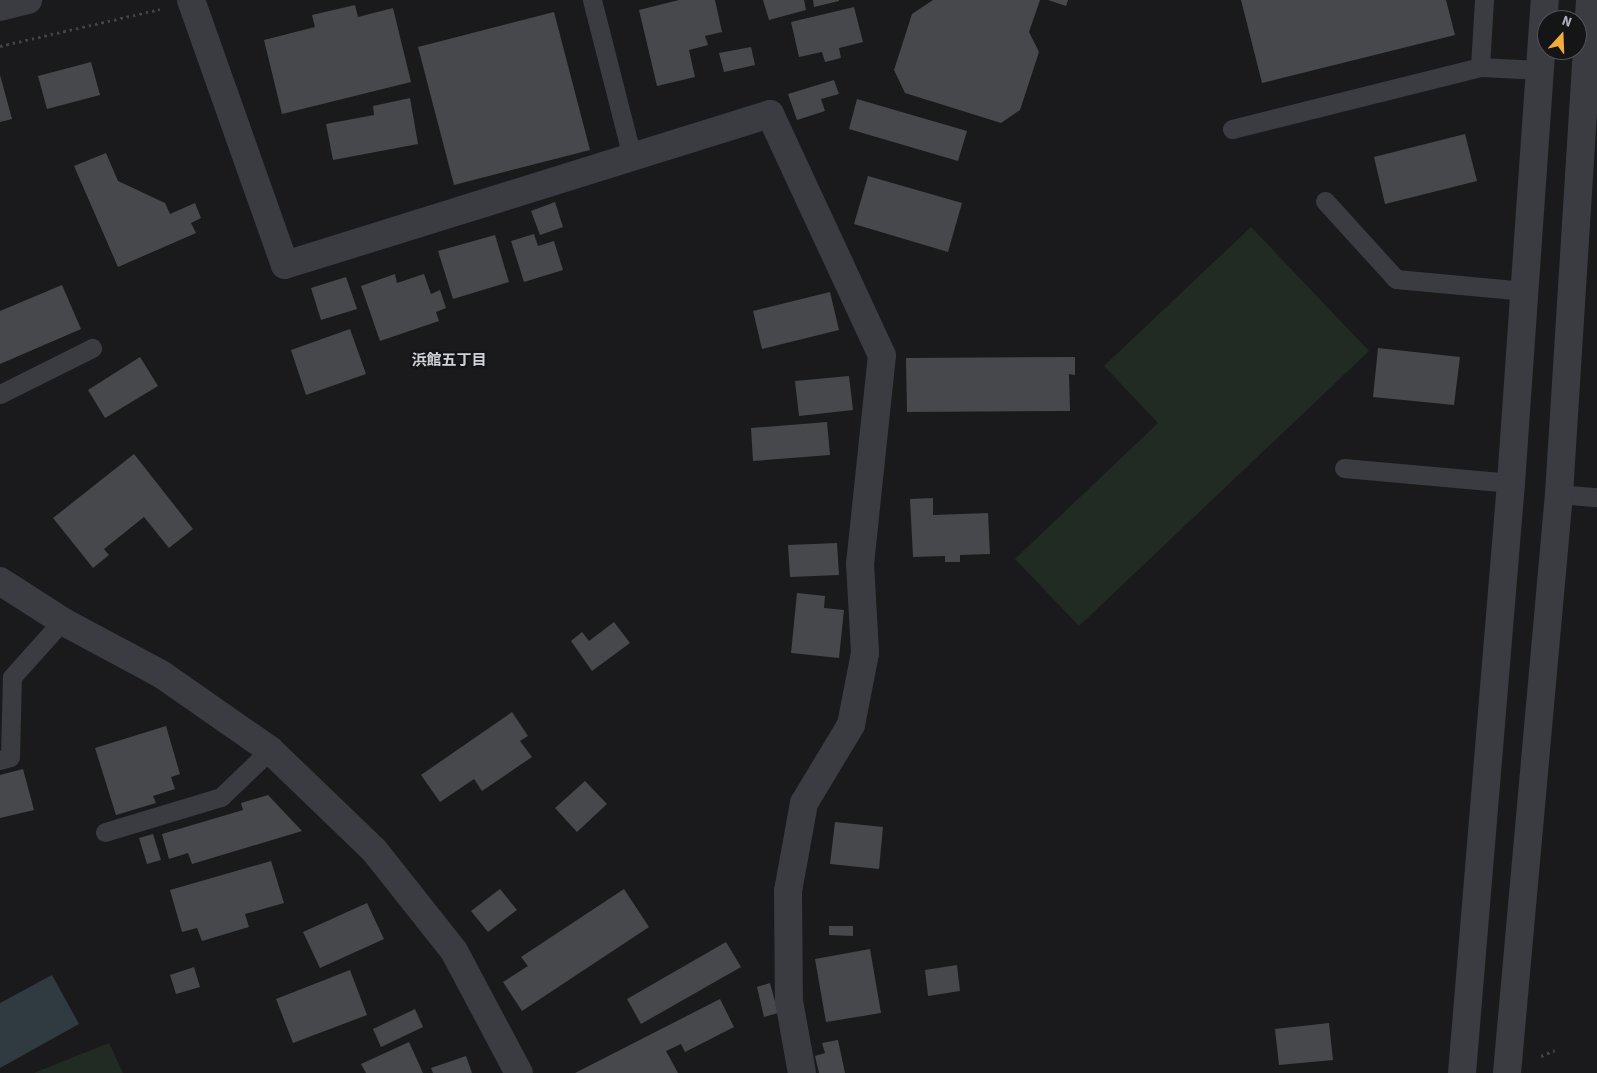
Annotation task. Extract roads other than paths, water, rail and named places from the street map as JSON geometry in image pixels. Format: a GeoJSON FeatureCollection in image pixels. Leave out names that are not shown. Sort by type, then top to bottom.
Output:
{"type":"FeatureCollection","features":[{"type":"Feature","properties":{"kind":"street"},"geometry":{"type":"LineString","coordinates":[[0,7],[28,0]]}},
{"type":"Feature","properties":{"kind":"street"},"geometry":{"type":"LineString","coordinates":[[1462,1073],[1511,483],[1545,0]]}},
{"type":"Feature","properties":{"kind":"street"},"geometry":{"type":"LineString","coordinates":[[1507,1073],[1590,133],[1590,0]]}},
{"type":"Feature","properties":{"kind":"street"},"geometry":{"type":"LineString","coordinates":[[191,1],[285,265],[770,114],[882,355],[860,562],[865,653],[851,725],[804,802],[788,891],[789,1001],[802,1073]]}},
{"type":"Feature","properties":{"kind":"street"},"geometry":{"type":"LineString","coordinates":[[0,581],[62,621],[161,674],[270,750],[374,850],[454,950],[519,1073]]}},
{"type":"Feature","properties":{"kind":"lane"},"geometry":{"type":"LineString","coordinates":[[592,0],[632,157]]}},
{"type":"Feature","properties":{"kind":"lane"},"geometry":{"type":"LineString","coordinates":[[1480,67],[1484,0]]}},
{"type":"Feature","properties":{"kind":"lane"},"geometry":{"type":"LineString","coordinates":[[1232,129],[1480,67],[1540,70]]}},
{"type":"Feature","properties":{"kind":"lane"},"geometry":{"type":"LineString","coordinates":[[1325,202],[1396,279],[1525,291]]}},
{"type":"Feature","properties":{"kind":"lane"},"geometry":{"type":"LineString","coordinates":[[0,394],[92,348]]}},
{"type":"Feature","properties":{"kind":"lane"},"geometry":{"type":"LineString","coordinates":[[1344,468],[1511,483]]}},
{"type":"Feature","properties":{"kind":"lane"},"geometry":{"type":"LineString","coordinates":[[1559,494],[1597,497]]}},
{"type":"Feature","properties":{"kind":"lane"},"geometry":{"type":"LineString","coordinates":[[0,760],[10,758],[12,677],[62,621]]}},
{"type":"Feature","properties":{"kind":"lane"},"geometry":{"type":"LineString","coordinates":[[105,832],[220,796],[270,750]]}},
{"type":"Feature","properties":{"kind":"district","name":"浜館五丁目"},"geometry":{"type":"Point","coordinates":[449,361]}}]}
